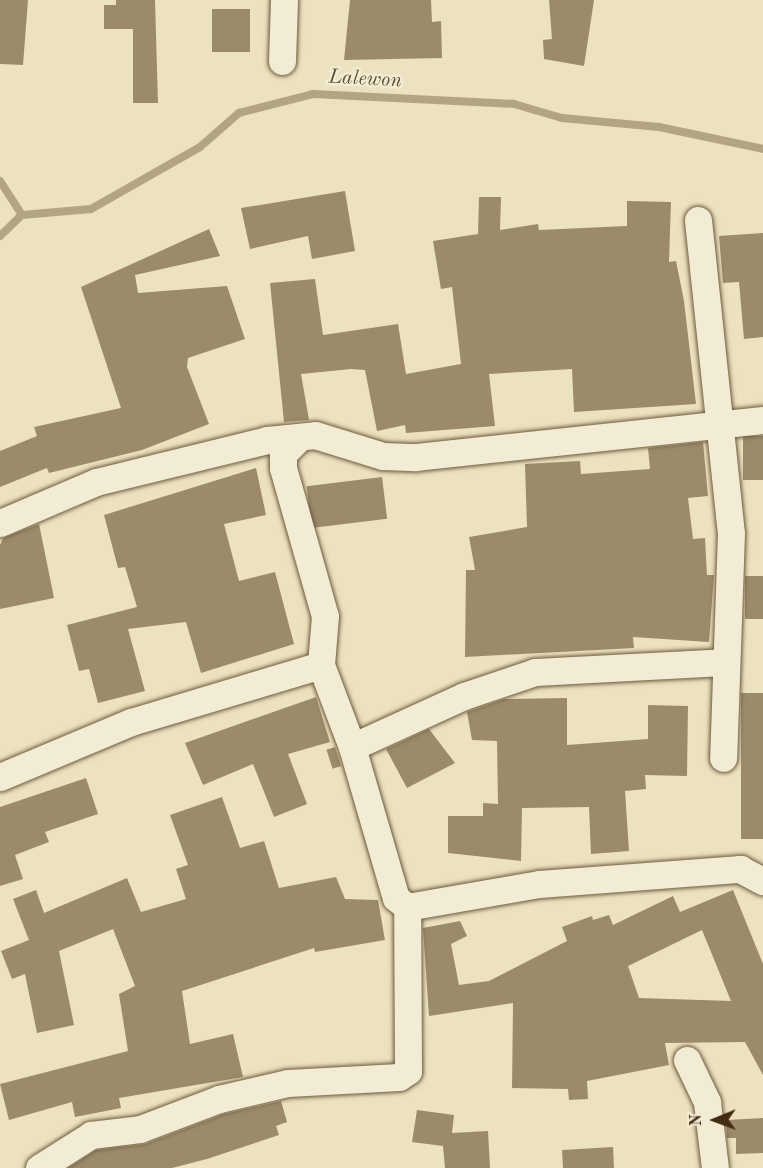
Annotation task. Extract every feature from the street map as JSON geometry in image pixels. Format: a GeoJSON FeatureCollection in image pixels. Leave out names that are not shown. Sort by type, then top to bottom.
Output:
{"type":"FeatureCollection","features":[{"type":"Feature","properties":{"kind":"street"},"geometry":{"type":"LineString","coordinates":[[282,61],[284,0]]}},
{"type":"Feature","properties":{"kind":"street"},"geometry":{"type":"LineString","coordinates":[[698,220],[731,533],[724,662],[723,759]]}},
{"type":"Feature","properties":{"kind":"street"},"geometry":{"type":"LineString","coordinates":[[0,523],[96,482],[267,440],[297,440],[315,435],[398,458],[763,420]]}},
{"type":"Feature","properties":{"kind":"street"},"geometry":{"type":"LineString","coordinates":[[39,1168],[92,1135],[140,1129],[219,1099],[288,1083],[399,1077],[408,1071],[407,907],[389,885],[352,747],[321,665],[325,616],[283,468],[283,454],[297,440]]}},
{"type":"Feature","properties":{"kind":"street"},"geometry":{"type":"LineString","coordinates":[[352,747],[464,696],[535,672],[724,662]]}},
{"type":"Feature","properties":{"kind":"street"},"geometry":{"type":"LineString","coordinates":[[0,777],[131,722],[321,665]]}},
{"type":"Feature","properties":{"kind":"street"},"geometry":{"type":"LineString","coordinates":[[407,907],[539,884],[740,869],[763,881]]}},
{"type":"Feature","properties":{"kind":"street"},"geometry":{"type":"LineString","coordinates":[[687,1060],[707,1102],[715,1168]]}},
{"type":"Feature","properties":{"kind":"building"},"geometry":{"type":"Polygon","coordinates":[[[0,0],[28,0],[23,65],[0,64],[0,0]]]}},
{"type":"Feature","properties":{"kind":"building"},"geometry":{"type":"Polygon","coordinates":[[[116,0],[155,0],[158,103],[133,103],[133,29],[104,29],[104,5],[116,5],[116,0]]]}},
{"type":"Feature","properties":{"kind":"building"},"geometry":{"type":"Polygon","coordinates":[[[350,0],[431,0],[432,22],[441,21],[442,58],[344,60],[350,0]]]}},
{"type":"Feature","properties":{"kind":"building"},"geometry":{"type":"Polygon","coordinates":[[[549,0],[594,0],[584,66],[544,59],[543,40],[552,39],[549,0]]]}},
{"type":"Feature","properties":{"kind":"building"},"geometry":{"type":"Polygon","coordinates":[[[212,9],[250,9],[250,52],[212,52],[212,9]]]}},
{"type":"Feature","properties":{"kind":"building"},"geometry":{"type":"Polygon","coordinates":[[[345,191],[355,251],[312,259],[308,236],[250,249],[241,208],[345,191]]]}},
{"type":"Feature","properties":{"kind":"building"},"geometry":{"type":"Polygon","coordinates":[[[479,197],[501,197],[500,230],[538,224],[539,230],[627,226],[627,201],[671,202],[669,262],[676,261],[684,301],[696,404],[574,412],[572,369],[489,374],[495,426],[406,433],[405,425],[377,431],[365,370],[351,369],[301,374],[309,420],[284,422],[270,283],[315,279],[323,335],[398,324],[406,374],[461,364],[452,287],[441,289],[433,241],[478,234],[479,197]]]}},
{"type":"Feature","properties":{"kind":"building"},"geometry":{"type":"Polygon","coordinates":[[[209,229],[220,256],[135,275],[138,293],[227,286],[245,339],[188,358],[187,367],[209,424],[142,450],[49,473],[47,468],[0,487],[0,451],[37,436],[34,427],[121,408],[81,287],[209,229]]]}},
{"type":"Feature","properties":{"kind":"building"},"geometry":{"type":"Polygon","coordinates":[[[763,233],[763,337],[744,339],[739,282],[723,283],[719,236],[763,233]]]}},
{"type":"Feature","properties":{"kind":"building"},"geometry":{"type":"Polygon","coordinates":[[[743,436],[763,436],[763,480],[743,480],[743,436]]]}},
{"type":"Feature","properties":{"kind":"building"},"geometry":{"type":"Polygon","coordinates":[[[703,442],[708,496],[688,498],[693,539],[705,538],[707,575],[714,575],[709,642],[633,637],[634,648],[465,657],[466,570],[475,570],[469,537],[527,527],[525,464],[580,461],[581,474],[650,469],[648,448],[703,442]]]}},
{"type":"Feature","properties":{"kind":"building"},"geometry":{"type":"Polygon","coordinates":[[[256,468],[266,515],[224,524],[239,581],[275,572],[294,644],[201,673],[186,622],[128,629],[145,691],[98,703],[89,669],[79,671],[67,625],[137,607],[125,567],[118,568],[104,515],[256,468]]]}},
{"type":"Feature","properties":{"kind":"building"},"geometry":{"type":"Polygon","coordinates":[[[382,477],[387,519],[312,528],[307,486],[382,477]]]}},
{"type":"Feature","properties":{"kind":"building"},"geometry":{"type":"Polygon","coordinates":[[[39,524],[54,598],[0,609],[0,545],[3,538],[39,524]]]}},
{"type":"Feature","properties":{"kind":"building"},"geometry":{"type":"Polygon","coordinates":[[[745,576],[763,576],[763,619],[745,619],[745,576]]]}},
{"type":"Feature","properties":{"kind":"building"},"geometry":{"type":"Polygon","coordinates":[[[741,693],[763,693],[763,839],[741,839],[741,693]]]}},
{"type":"Feature","properties":{"kind":"building"},"geometry":{"type":"Polygon","coordinates":[[[316,697],[330,742],[288,754],[307,804],[274,817],[253,764],[203,785],[185,743],[316,697]]]}},
{"type":"Feature","properties":{"kind":"building"},"geometry":{"type":"Polygon","coordinates":[[[567,698],[567,745],[648,739],[648,705],[688,706],[687,776],[645,775],[646,789],[625,791],[629,851],[591,854],[589,807],[522,808],[521,861],[448,853],[448,816],[483,816],[483,803],[498,804],[497,741],[472,740],[467,712],[504,699],[567,698]]]}},
{"type":"Feature","properties":{"kind":"building"},"geometry":{"type":"Polygon","coordinates":[[[429,729],[455,763],[407,788],[386,749],[429,729]]]}},
{"type":"Feature","properties":{"kind":"building"},"geometry":{"type":"Polygon","coordinates":[[[335,747],[341,766],[333,769],[326,750],[335,747]]]}},
{"type":"Feature","properties":{"kind":"building"},"geometry":{"type":"Polygon","coordinates":[[[86,778],[98,814],[45,832],[49,842],[15,855],[23,879],[0,886],[0,807],[86,778]]]}},
{"type":"Feature","properties":{"kind":"building"},"geometry":{"type":"Polygon","coordinates":[[[222,797],[240,848],[264,841],[279,888],[336,877],[345,899],[378,900],[385,940],[315,952],[314,948],[182,991],[190,1044],[233,1034],[243,1077],[119,1098],[121,1108],[75,1117],[72,1102],[9,1120],[0,1084],[128,1051],[119,994],[135,986],[113,929],[59,951],[74,1025],[37,1033],[25,974],[12,979],[1,951],[29,940],[13,899],[36,890],[44,913],[127,878],[141,912],[186,899],[176,869],[188,865],[170,815],[222,797]]]}},
{"type":"Feature","properties":{"kind":"building"},"geometry":{"type":"Polygon","coordinates":[[[733,890],[763,964],[763,1075],[745,1042],[665,1043],[669,1065],[587,1081],[588,1099],[569,1100],[568,1089],[512,1088],[513,1003],[429,1016],[423,928],[460,921],[467,936],[451,944],[459,985],[489,981],[567,941],[562,927],[592,916],[593,920],[609,915],[613,925],[673,896],[680,912],[733,890]],[[702,930],[628,966],[639,998],[731,1001],[702,930]]]}},
{"type":"Feature","properties":{"kind":"building"},"geometry":{"type":"Polygon","coordinates":[[[281,1101],[287,1122],[276,1126],[279,1135],[207,1159],[172,1168],[68,1168],[96,1150],[145,1144],[224,1114],[281,1101]]]}},
{"type":"Feature","properties":{"kind":"building"},"geometry":{"type":"Polygon","coordinates":[[[417,1110],[454,1115],[452,1133],[488,1131],[490,1168],[445,1168],[443,1146],[412,1142],[417,1110]]]}},
{"type":"Feature","properties":{"kind":"building"},"geometry":{"type":"Polygon","coordinates":[[[763,1118],[763,1153],[736,1154],[736,1138],[727,1138],[726,1120],[763,1118]]]}},
{"type":"Feature","properties":{"kind":"building"},"geometry":{"type":"Polygon","coordinates":[[[613,1147],[614,1168],[563,1168],[562,1150],[613,1147]]]}},
{"type":"Feature","properties":{"kind":"waterway","name":"Lalewon"},"geometry":{"type":"LineString","coordinates":[[0,236],[22,215],[91,209],[200,147],[239,113],[313,94],[514,104],[562,118],[659,127],[763,149]]}},
{"type":"Feature","properties":{"kind":"waterway"},"geometry":{"type":"LineString","coordinates":[[0,181],[22,215]]}}]}
